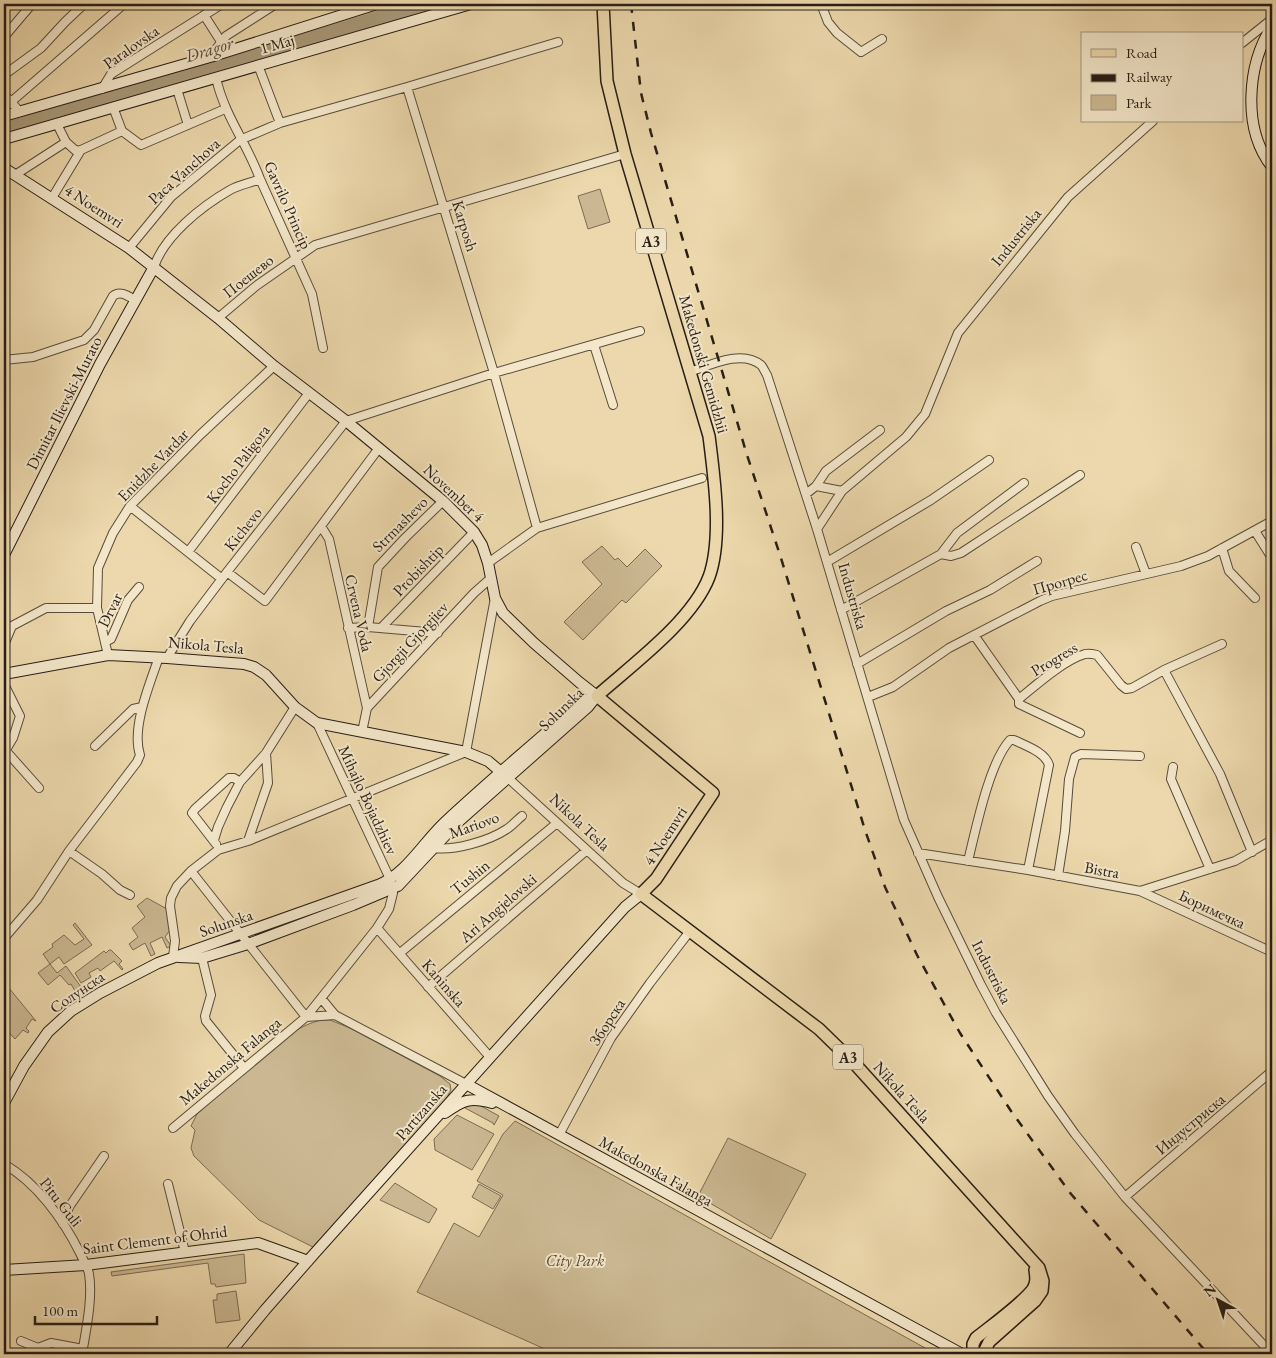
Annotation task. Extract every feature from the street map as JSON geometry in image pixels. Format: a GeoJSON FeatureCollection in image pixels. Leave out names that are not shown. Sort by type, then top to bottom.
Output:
{"type":"FeatureCollection","features":[{"type":"Feature","properties":{"kind":"main road","name":"Makedonski Gemidzhii"},"geometry":{"type":"LineString","coordinates":[[597,696],[676,626],[697,599],[709,576],[714,555],[716,526],[714,476],[709,436],[625,154],[607,81],[603,4]]}},
{"type":"Feature","properties":{"kind":"main road","name":"November 4"},"geometry":{"type":"LineString","coordinates":[[597,696],[713,793],[656,879],[641,894]]}},
{"type":"Feature","properties":{"kind":"main road","name":"Nikola Tesla"},"geometry":{"type":"LineString","coordinates":[[641,894],[826,1036],[855,1064],[1039,1268],[1043,1281],[1042,1291],[1035,1301],[989,1342],[983,1354]]}},
{"type":"Feature","properties":{"kind":"main road","name":"Nikola Tesla"},"geometry":{"type":"LineString","coordinates":[[973,1354],[973,1344],[976,1338],[1024,1298],[1033,1288],[1037,1279],[1035,1270],[1026,1253]]}},
{"type":"Feature","properties":{"kind":"street"},"geometry":{"type":"LineString","coordinates":[[4,37],[32,4]]}},
{"type":"Feature","properties":{"kind":"street"},"geometry":{"type":"LineString","coordinates":[[4,75],[41,48],[84,4]]}},
{"type":"Feature","properties":{"kind":"street"},"geometry":{"type":"LineString","coordinates":[[4,108],[124,4]]}},
{"type":"Feature","properties":{"kind":"street","name":"Paralovska"},"geometry":{"type":"LineString","coordinates":[[102,89],[111,74],[222,4]]}},
{"type":"Feature","properties":{"kind":"street","name":"1 Maj"},"geometry":{"type":"LineString","coordinates":[[4,116],[210,57],[377,4]]}},
{"type":"Feature","properties":{"kind":"street","name":"1 Maj"},"geometry":{"type":"LineString","coordinates":[[4,139],[472,4]]}},
{"type":"Feature","properties":{"kind":"street"},"geometry":{"type":"LineString","coordinates":[[821,4],[828,22],[837,33],[861,52],[882,38]]}},
{"type":"Feature","properties":{"kind":"street"},"geometry":{"type":"LineString","coordinates":[[210,57],[220,41],[233,30],[273,5]]}},
{"type":"Feature","properties":{"kind":"street"},"geometry":{"type":"LineString","coordinates":[[204,15],[227,51]]}},
{"type":"Feature","properties":{"kind":"street"},"geometry":{"type":"LineString","coordinates":[[1244,41],[1272,19]]}},
{"type":"Feature","properties":{"kind":"street"},"geometry":{"type":"LineString","coordinates":[[1272,26],[1265,36],[1257,57],[1251,91],[1252,115],[1261,148],[1272,168]]}},
{"type":"Feature","properties":{"kind":"street","name":"Paca Vanchova"},"geometry":{"type":"LineString","coordinates":[[129,248],[171,197],[240,140],[280,123],[558,42]]}},
{"type":"Feature","properties":{"kind":"street"},"geometry":{"type":"LineString","coordinates":[[258,65],[280,123]]}},
{"type":"Feature","properties":{"kind":"street","name":"Gavrilo Princip"},"geometry":{"type":"LineString","coordinates":[[216,78],[225,109],[240,140],[253,160],[312,294],[323,348]]}},
{"type":"Feature","properties":{"kind":"street","name":"Karposh"},"geometry":{"type":"LineString","coordinates":[[407,87],[494,373],[537,528]]}},
{"type":"Feature","properties":{"kind":"street"},"geometry":{"type":"LineString","coordinates":[[177,89],[188,125]]}},
{"type":"Feature","properties":{"kind":"street"},"geometry":{"type":"LineString","coordinates":[[4,94],[20,112]]}},
{"type":"Feature","properties":{"kind":"street"},"geometry":{"type":"LineString","coordinates":[[113,107],[122,131],[141,145],[225,109]]}},
{"type":"Feature","properties":{"kind":"street","name":"Industriska"},"geometry":{"type":"LineString","coordinates":[[817,529],[842,490],[906,437],[925,414],[958,333],[1068,197],[1152,122]]}},
{"type":"Feature","properties":{"kind":"street"},"geometry":{"type":"LineString","coordinates":[[57,124],[66,142],[76,151],[122,131]]}},
{"type":"Feature","properties":{"kind":"street","name":"4 Noemvri"},"geometry":{"type":"LineString","coordinates":[[7,171],[66,142]]}},
{"type":"Feature","properties":{"kind":"street"},"geometry":{"type":"LineString","coordinates":[[52,198],[81,150]]}},
{"type":"Feature","properties":{"kind":"street","name":"Поешево"},"geometry":{"type":"LineString","coordinates":[[218,318],[256,286],[315,245],[625,154]]}},
{"type":"Feature","properties":{"kind":"street","name":"4 Noemvri"},"geometry":{"type":"LineString","coordinates":[[7,171],[129,248],[154,267]]}},
{"type":"Feature","properties":{"kind":"street"},"geometry":{"type":"LineString","coordinates":[[154,267],[158,255],[173,236],[203,207],[231,189],[260,179]]}},
{"type":"Feature","properties":{"kind":"street","name":"Dimitar Ilievski-Murato"},"geometry":{"type":"LineString","coordinates":[[4,555],[135,300],[154,267]]}},
{"type":"Feature","properties":{"kind":"street","name":"November 4"},"geometry":{"type":"LineString","coordinates":[[154,267],[443,501],[474,532],[482,545],[488,563],[495,598],[509,620],[597,696]]}},
{"type":"Feature","properties":{"kind":"street"},"geometry":{"type":"LineString","coordinates":[[4,360],[33,357],[84,340],[94,330],[113,296],[121,293],[135,300]]}},
{"type":"Feature","properties":{"kind":"street"},"geometry":{"type":"LineString","coordinates":[[346,421],[494,373],[640,332]]}},
{"type":"Feature","properties":{"kind":"street"},"geometry":{"type":"LineString","coordinates":[[594,345],[613,405]]}},
{"type":"Feature","properties":{"kind":"street","name":"Industriska"},"geometry":{"type":"LineString","coordinates":[[690,372],[719,361],[737,358],[749,359],[761,365],[767,375],[817,529],[904,820],[958,937],[996,1013],[1048,1096],[1075,1134],[1125,1197],[1272,1354]]}},
{"type":"Feature","properties":{"kind":"street","name":"Enidzhe Vardar"},"geometry":{"type":"LineString","coordinates":[[108,655],[97,608],[98,568],[113,533],[130,506],[200,435],[274,366]]}},
{"type":"Feature","properties":{"kind":"street","name":"Kocho Paligora"},"geometry":{"type":"LineString","coordinates":[[188,552],[309,393]]}},
{"type":"Feature","properties":{"kind":"street","name":"Kichevo"},"geometry":{"type":"LineString","coordinates":[[6,936],[37,900],[69,851],[137,762],[140,755],[138,748],[142,707],[163,658],[224,576],[346,421]]}},
{"type":"Feature","properties":{"kind":"street"},"geometry":{"type":"LineString","coordinates":[[806,494],[816,486],[826,471],[880,430]]}},
{"type":"Feature","properties":{"kind":"street"},"geometry":{"type":"LineString","coordinates":[[130,506],[188,552],[264,601],[378,448]]}},
{"type":"Feature","properties":{"kind":"street"},"geometry":{"type":"LineString","coordinates":[[827,562],[930,500],[989,460]]}},
{"type":"Feature","properties":{"kind":"street"},"geometry":{"type":"LineString","coordinates":[[941,554],[951,556],[961,553],[1080,475]]}},
{"type":"Feature","properties":{"kind":"street"},"geometry":{"type":"LineString","coordinates":[[488,563],[537,528],[702,478]]}},
{"type":"Feature","properties":{"kind":"street"},"geometry":{"type":"LineString","coordinates":[[841,610],[941,554],[957,533],[1024,483]]}},
{"type":"Feature","properties":{"kind":"street"},"geometry":{"type":"LineString","coordinates":[[816,486],[842,490]]}},
{"type":"Feature","properties":{"kind":"street","name":"Strmashevo"},"geometry":{"type":"LineString","coordinates":[[368,627],[378,567],[443,501]]}},
{"type":"Feature","properties":{"kind":"street","name":"Прогрес"},"geometry":{"type":"LineString","coordinates":[[868,697],[893,688],[948,648],[1052,596],[1181,566],[1208,556],[1272,521]]}},
{"type":"Feature","properties":{"kind":"street","name":"Crvena Voda"},"geometry":{"type":"LineString","coordinates":[[321,526],[329,539],[367,708]]}},
{"type":"Feature","properties":{"kind":"street"},"geometry":{"type":"LineString","coordinates":[[1255,531],[1272,558]]}},
{"type":"Feature","properties":{"kind":"street","name":"Probishtip"},"geometry":{"type":"LineString","coordinates":[[381,628],[474,532]]}},
{"type":"Feature","properties":{"kind":"street"},"geometry":{"type":"LineString","coordinates":[[1136,547],[1146,574]]}},
{"type":"Feature","properties":{"kind":"street"},"geometry":{"type":"LineString","coordinates":[[1222,548],[1229,571],[1255,598]]}},
{"type":"Feature","properties":{"kind":"street"},"geometry":{"type":"LineString","coordinates":[[857,664],[946,611],[990,590],[1037,561]]}},
{"type":"Feature","properties":{"kind":"street","name":"Gjorgji Gjorgjiev"},"geometry":{"type":"LineString","coordinates":[[367,708],[491,578]]}},
{"type":"Feature","properties":{"kind":"street","name":"Drvar"},"geometry":{"type":"LineString","coordinates":[[106,642],[112,639],[128,600],[139,587]]}},
{"type":"Feature","properties":{"kind":"street"},"geometry":{"type":"LineString","coordinates":[[173,957],[175,942],[170,902],[176,886],[191,871],[218,850],[248,841],[466,752],[495,598]]}},
{"type":"Feature","properties":{"kind":"street"},"geometry":{"type":"LineString","coordinates":[[4,645],[12,626],[46,608],[97,608]]}},
{"type":"Feature","properties":{"kind":"street"},"geometry":{"type":"LineString","coordinates":[[348,628],[368,627],[438,633]]}},
{"type":"Feature","properties":{"kind":"street"},"geometry":{"type":"LineString","coordinates":[[974,635],[1019,699],[1019,704],[1080,733]]}},
{"type":"Feature","properties":{"kind":"street","name":"Progress"},"geometry":{"type":"LineString","coordinates":[[1019,699],[1050,674],[1088,653],[1097,655],[1126,689],[1132,688],[1164,670],[1222,644]]}},
{"type":"Feature","properties":{"kind":"street","name":"Nikola Tesla"},"geometry":{"type":"LineString","coordinates":[[4,674],[108,655],[235,662],[254,666],[266,675],[295,707],[317,722],[466,752],[488,761],[505,774],[623,883],[641,894]]}},
{"type":"Feature","properties":{"kind":"street"},"geometry":{"type":"LineString","coordinates":[[1164,670],[1220,774],[1252,852]]}},
{"type":"Feature","properties":{"kind":"street"},"geometry":{"type":"LineString","coordinates":[[4,684],[20,716],[13,738],[5,752],[39,788]]}},
{"type":"Feature","properties":{"kind":"street"},"geometry":{"type":"LineString","coordinates":[[4,700],[8,692]]}},
{"type":"Feature","properties":{"kind":"street","name":"Solunska"},"geometry":{"type":"LineString","coordinates":[[173,957],[202,958],[248,944],[391,884],[444,824],[588,707],[597,696]]}},
{"type":"Feature","properties":{"kind":"street"},"geometry":{"type":"LineString","coordinates":[[95,746],[133,709],[142,707]]}},
{"type":"Feature","properties":{"kind":"street"},"geometry":{"type":"LineString","coordinates":[[214,840],[224,814],[240,782],[266,753],[295,707]]}},
{"type":"Feature","properties":{"kind":"street"},"geometry":{"type":"LineString","coordinates":[[362,732],[367,708]]}},
{"type":"Feature","properties":{"kind":"street","name":"Mihajlo Bojadzhiev"},"geometry":{"type":"LineString","coordinates":[[317,722],[391,884]]}},
{"type":"Feature","properties":{"kind":"street"},"geometry":{"type":"LineString","coordinates":[[968,862],[994,767],[1006,744],[1010,740],[1014,740],[1042,755],[1047,760],[1048,765],[1028,870]]}},
{"type":"Feature","properties":{"kind":"street"},"geometry":{"type":"LineString","coordinates":[[248,841],[268,783],[266,753]]}},
{"type":"Feature","properties":{"kind":"street"},"geometry":{"type":"LineString","coordinates":[[1058,876],[1065,830],[1069,779],[1075,757],[1080,754],[1140,756]]}},
{"type":"Feature","properties":{"kind":"street"},"geometry":{"type":"LineString","coordinates":[[1173,767],[1172,779],[1210,869]]}},
{"type":"Feature","properties":{"kind":"street","name":"Solunska"},"geometry":{"type":"LineString","coordinates":[[173,957],[369,888],[405,880],[433,848],[505,774]]}},
{"type":"Feature","properties":{"kind":"street"},"geometry":{"type":"LineString","coordinates":[[218,850],[214,840],[192,814],[229,778],[234,778],[240,782]]}},
{"type":"Feature","properties":{"kind":"street","name":"Mariovo"},"geometry":{"type":"LineString","coordinates":[[433,848],[454,848],[492,836],[509,828],[522,816]]}},
{"type":"Feature","properties":{"kind":"street","name":"Tushin"},"geometry":{"type":"LineString","coordinates":[[400,953],[558,823]]}},
{"type":"Feature","properties":{"kind":"street","name":"Bistra"},"geometry":{"type":"LineString","coordinates":[[918,853],[1028,870],[1140,891],[1236,861],[1272,840]]}},
{"type":"Feature","properties":{"kind":"street","name":"Ari Angjelovski"},"geometry":{"type":"LineString","coordinates":[[428,987],[587,850]]}},
{"type":"Feature","properties":{"kind":"street"},"geometry":{"type":"LineString","coordinates":[[69,851],[102,874],[120,890],[130,895]]}},
{"type":"Feature","properties":{"kind":"street"},"geometry":{"type":"LineString","coordinates":[[191,871],[306,1017]]}},
{"type":"Feature","properties":{"kind":"street"},"geometry":{"type":"LineString","coordinates":[[320,998],[377,928],[389,909],[393,897],[391,884]]}},
{"type":"Feature","properties":{"kind":"street","name":"Боримечка"},"geometry":{"type":"LineString","coordinates":[[1140,891],[1272,952]]}},
{"type":"Feature","properties":{"kind":"street","name":"Partizanska"},"geometry":{"type":"LineString","coordinates":[[229,1354],[308,1261],[490,1056],[625,907],[641,894]]}},
{"type":"Feature","properties":{"kind":"street","name":"Kaninska"},"geometry":{"type":"LineString","coordinates":[[377,928],[490,1056]]}},
{"type":"Feature","properties":{"kind":"street","name":"Зборска"},"geometry":{"type":"LineString","coordinates":[[559,1135],[611,1038],[690,931]]}},
{"type":"Feature","properties":{"kind":"street","name":"Солунска"},"geometry":{"type":"LineString","coordinates":[[4,1103],[40,1041],[63,1017],[141,970],[173,957]]}},
{"type":"Feature","properties":{"kind":"street"},"geometry":{"type":"LineString","coordinates":[[202,958],[211,995],[205,1016],[206,1021],[244,1068]]}},
{"type":"Feature","properties":{"kind":"street","name":"Makedonska Falanga"},"geometry":{"type":"LineString","coordinates":[[173,1128],[306,1017],[320,998],[335,1015],[466,1084],[962,1354]]}},
{"type":"Feature","properties":{"kind":"street","name":"Makedonska Falanga"},"geometry":{"type":"LineString","coordinates":[[306,1017],[335,1015]]}},
{"type":"Feature","properties":{"kind":"street","name":"Индустриска"},"geometry":{"type":"LineString","coordinates":[[1125,1197],[1272,1072]]}},
{"type":"Feature","properties":{"kind":"street"},"geometry":{"type":"LineString","coordinates":[[427,1128],[457,1104],[466,1100],[480,1100],[504,1106]]}},
{"type":"Feature","properties":{"kind":"street"},"geometry":{"type":"LineString","coordinates":[[63,1224],[73,1200],[104,1156]]}},
{"type":"Feature","properties":{"kind":"street","name":"Pitu Guli"},"geometry":{"type":"LineString","coordinates":[[4,1164],[34,1188],[63,1224],[86,1265],[90,1276],[83,1352]]}},
{"type":"Feature","properties":{"kind":"street"},"geometry":{"type":"LineString","coordinates":[[168,1184],[185,1252]]}},
{"type":"Feature","properties":{"kind":"street","name":"Saint Clement of Ohrid"},"geometry":{"type":"LineString","coordinates":[[4,1270],[86,1265],[258,1243],[308,1261]]}},
{"type":"Feature","properties":{"kind":"street"},"geometry":{"type":"LineString","coordinates":[[21,1341],[38,1348],[51,1343],[83,1352]]}},
{"type":"Feature","properties":{"kind":"green space"},"geometry":{"type":"Polygon","coordinates":[[[600,189],[610,222],[588,229],[578,196],[600,189]]]}},
{"type":"Feature","properties":{"kind":"green space"},"geometry":{"type":"Polygon","coordinates":[[[602,546],[615,560],[618,558],[627,567],[645,549],[662,566],[626,603],[622,600],[583,640],[564,622],[602,584],[582,562],[602,546]]]}},
{"type":"Feature","properties":{"kind":"green space"},"geometry":{"type":"Polygon","coordinates":[[[147,898],[167,909],[170,930],[165,937],[171,946],[167,948],[162,937],[150,943],[155,954],[151,956],[145,943],[133,950],[129,944],[138,937],[132,928],[145,917],[137,906],[147,898]]]}},
{"type":"Feature","properties":{"kind":"green space"},"geometry":{"type":"Polygon","coordinates":[[[75,923],[92,945],[64,964],[59,957],[50,964],[43,954],[53,947],[52,944],[64,935],[75,945],[84,939],[73,925],[75,923]]]}},
{"type":"Feature","properties":{"kind":"green space"},"geometry":{"type":"Polygon","coordinates":[[[109,950],[122,961],[119,964],[123,969],[114,961],[100,971],[98,968],[89,973],[91,977],[81,983],[75,973],[104,951],[106,953],[109,950]]]}},
{"type":"Feature","properties":{"kind":"green space"},"geometry":{"type":"Polygon","coordinates":[[[50,964],[57,973],[66,966],[81,987],[75,991],[71,984],[69,985],[60,975],[48,985],[38,973],[50,964]]]}},
{"type":"Feature","properties":{"kind":"green space"},"geometry":{"type":"Polygon","coordinates":[[[4,982],[36,1021],[32,1019],[26,1028],[29,1031],[28,1033],[23,1030],[15,1039],[4,1027],[4,1002],[9,997],[6,993],[4,995],[4,982]]]}},
{"type":"Feature","properties":{"kind":"green space"},"geometry":{"type":"Polygon","coordinates":[[[322,1020],[330,1020],[350,1028],[440,1076],[450,1084],[451,1090],[445,1101],[313,1247],[259,1220],[194,1156],[191,1148],[195,1130],[191,1126],[197,1114],[278,1043],[303,1026],[322,1020]]]}},
{"type":"Feature","properties":{"kind":"green space"},"geometry":{"type":"Polygon","coordinates":[[[475,1104],[499,1116],[494,1125],[465,1108],[475,1104]]]}},
{"type":"Feature","properties":{"kind":"green space"},"geometry":{"type":"Polygon","coordinates":[[[457,1115],[494,1134],[472,1170],[435,1150],[434,1139],[457,1115]]]}},
{"type":"Feature","properties":{"kind":"green space","name":"City Park"},"geometry":{"type":"Polygon","coordinates":[[[515,1121],[936,1354],[556,1354],[417,1292],[454,1223],[479,1237],[503,1195],[477,1181],[503,1134],[515,1121]]]}},
{"type":"Feature","properties":{"kind":"green space"},"geometry":{"type":"Polygon","coordinates":[[[728,1138],[806,1174],[771,1239],[698,1196],[728,1138]]]}},
{"type":"Feature","properties":{"kind":"green space"},"geometry":{"type":"Polygon","coordinates":[[[395,1183],[437,1209],[429,1223],[380,1200],[395,1183]]]}},
{"type":"Feature","properties":{"kind":"green space"},"geometry":{"type":"Polygon","coordinates":[[[479,1184],[501,1196],[493,1209],[472,1197],[479,1184]]]}},
{"type":"Feature","properties":{"kind":"green space"},"geometry":{"type":"Polygon","coordinates":[[[244,1254],[246,1283],[216,1287],[215,1284],[211,1284],[208,1263],[112,1276],[111,1272],[244,1254]]]}},
{"type":"Feature","properties":{"kind":"green space"},"geometry":{"type":"Polygon","coordinates":[[[236,1291],[240,1320],[216,1323],[213,1300],[217,1300],[217,1294],[236,1291]]]}},
{"type":"Feature","properties":{"kind":"waterway","name":"Dragor"},"geometry":{"type":"LineString","coordinates":[[4,130],[424,4]]}},
{"type":"Feature","properties":{"kind":"railway"},"geometry":{"type":"LineString","coordinates":[[631,4],[641,93],[651,133],[747,455],[865,830],[885,887],[917,955],[960,1033],[1011,1111],[1071,1194],[1208,1354]]}}]}
